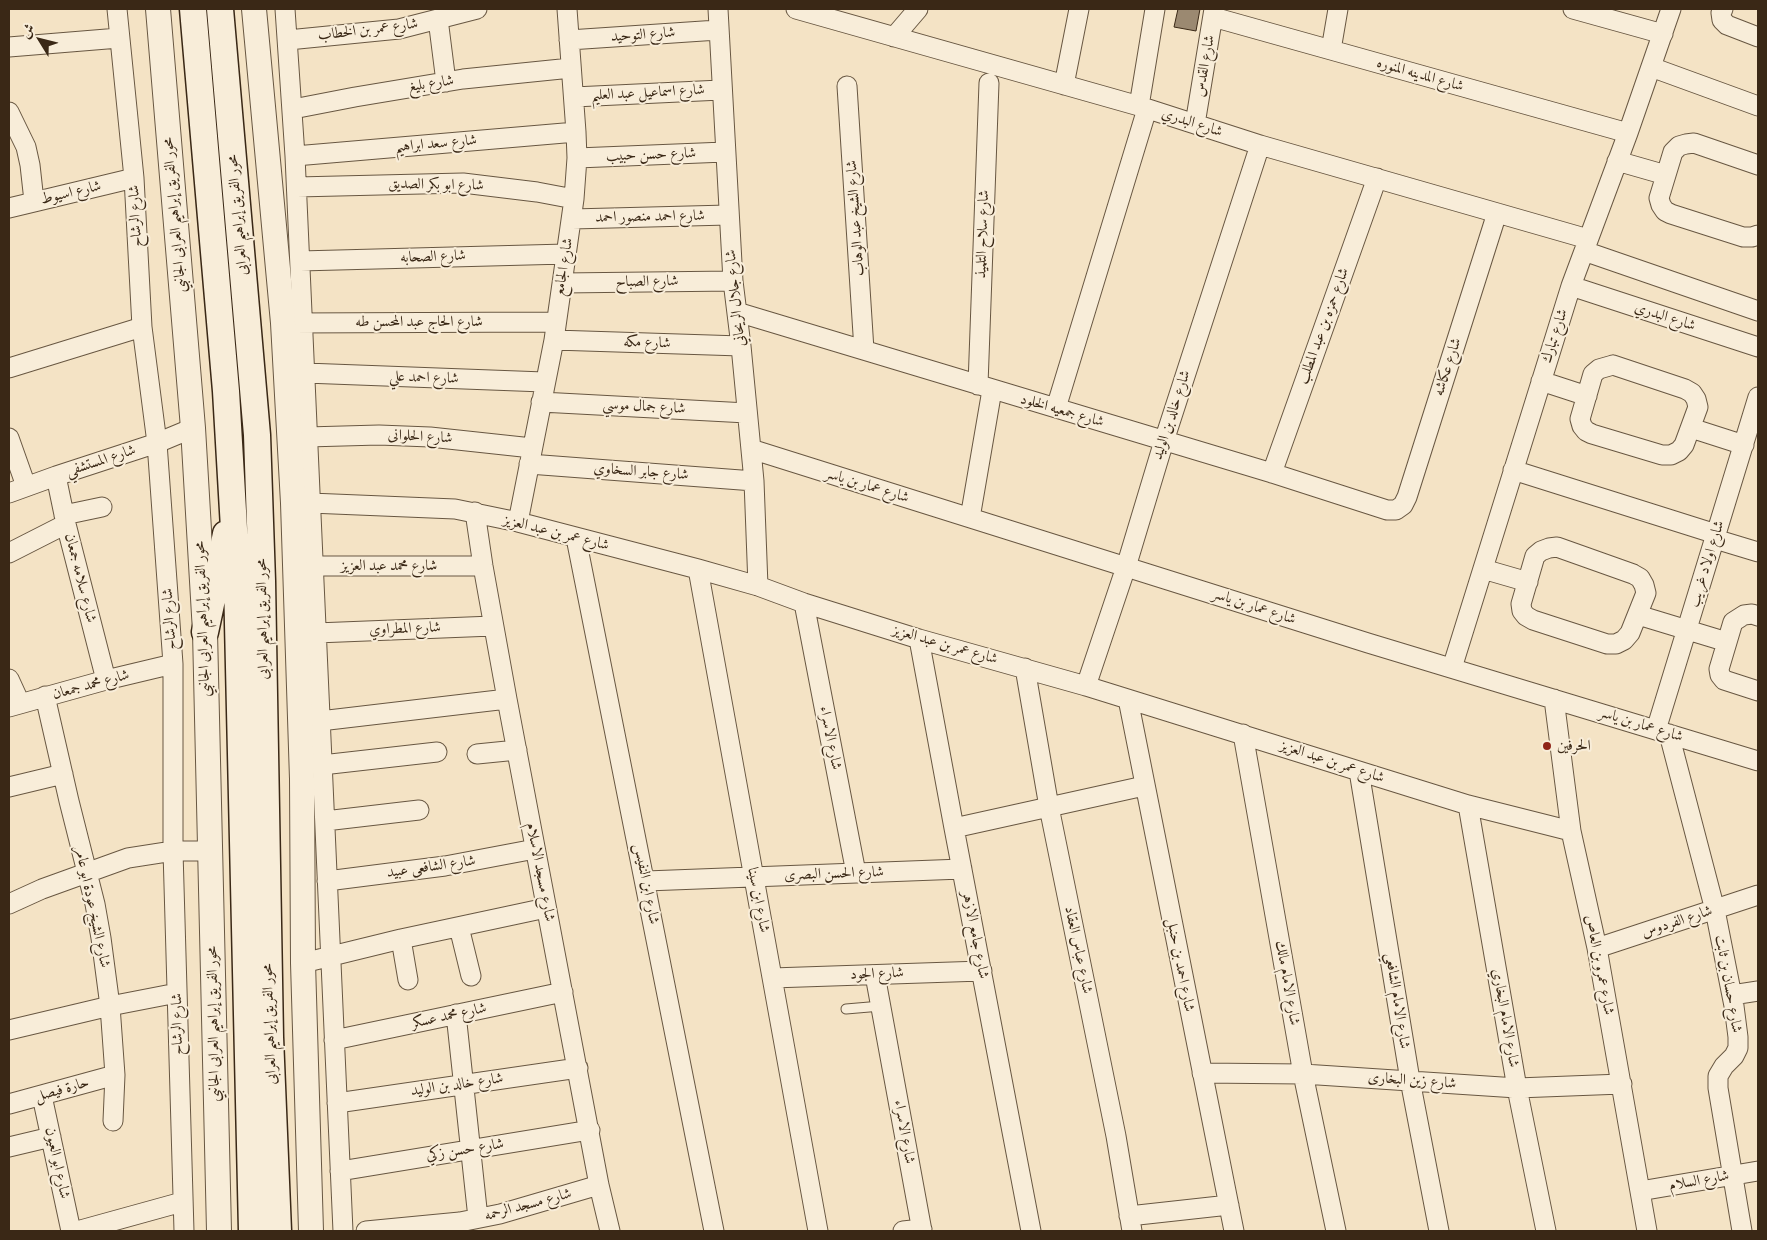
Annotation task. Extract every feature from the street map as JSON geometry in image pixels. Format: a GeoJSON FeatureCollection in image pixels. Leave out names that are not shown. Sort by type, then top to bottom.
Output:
{"type":"FeatureCollection","features":[{"type":"Feature","properties":{"kind":"main road","name":"محور الفريق إبراهيم العرابى"},"geometry":{"type":"LineString","coordinates":[[193,9],[225,382],[237,580],[252,1231]]}},
{"type":"Feature","properties":{"kind":"main road","name":"محور الفريق إبراهيم العرابى"},"geometry":{"type":"LineString","coordinates":[[220,9],[257,435],[262,581],[270,1037],[278,1231]]}},
{"type":"Feature","properties":{"kind":"main road"},"geometry":{"type":"LineString","coordinates":[[205,632],[233,502]]}},
{"type":"Feature","properties":{"kind":"street","name":"شارع الرشاح"},"geometry":{"type":"LineString","coordinates":[[117,9],[134,178],[142,327],[157,443],[173,664],[173,851],[184,1231]]}},
{"type":"Feature","properties":{"kind":"street","name":"محور الفريق إبراهيم العرابى الجانبي"},"geometry":{"type":"LineString","coordinates":[[158,9],[193,428],[205,632],[219,1231]]}},
{"type":"Feature","properties":{"kind":"street"},"geometry":{"type":"LineString","coordinates":[[254,9],[292,323],[304,566],[303,963],[311,1231]]}},
{"type":"Feature","properties":{"kind":"street"},"geometry":{"type":"LineString","coordinates":[[285,9],[293,109],[300,261],[292,323],[305,373],[310,502],[304,566],[316,633],[343,1231]]}},
{"type":"Feature","properties":{"kind":"street","name":"شارع عمر بن الخطاب"},"geometry":{"type":"LineString","coordinates":[[288,40],[399,29],[477,9]]}},
{"type":"Feature","properties":{"kind":"street","name":"شارع الجامع"},"geometry":{"type":"LineString","coordinates":[[518,522],[555,331],[574,199],[577,158],[567,9]]}},
{"type":"Feature","properties":{"kind":"street","name":"شارع جلال الريحاني"},"geometry":{"type":"LineString","coordinates":[[718,9],[728,215],[754,481],[758,586]]}},
{"type":"Feature","properties":{"kind":"street","name":"شارع البدري"},"geometry":{"type":"LineString","coordinates":[[796,9],[1143,107],[1260,145],[1497,213],[1758,311]]}},
{"type":"Feature","properties":{"kind":"street"},"geometry":{"type":"LineString","coordinates":[[894,37],[918,9]]}},
{"type":"Feature","properties":{"kind":"street"},"geometry":{"type":"LineString","coordinates":[[1064,85],[1079,9]]}},
{"type":"Feature","properties":{"kind":"street"},"geometry":{"type":"LineString","coordinates":[[1056,408],[1143,107],[1155,9]]}},
{"type":"Feature","properties":{"kind":"street"},"geometry":{"type":"LineString","coordinates":[[1331,50],[1338,9]]}},
{"type":"Feature","properties":{"kind":"street"},"geometry":{"type":"LineString","coordinates":[[1573,9],[1663,34]]}},
{"type":"Feature","properties":{"kind":"street","name":"شارع تبارك"},"geometry":{"type":"LineString","coordinates":[[1452,668],[1571,286],[1628,133],[1671,9]]}},
{"type":"Feature","properties":{"kind":"street"},"geometry":{"type":"LineString","coordinates":[[1723,9],[1721,13],[1722,20],[1726,25],[1758,37]]}},
{"type":"Feature","properties":{"kind":"street","name":"شارع المدينه المنوره"},"geometry":{"type":"LineString","coordinates":[[1214,13],[1331,50],[1628,133]]}},
{"type":"Feature","properties":{"kind":"street","name":"شارع القدس"},"geometry":{"type":"LineString","coordinates":[[1195,124],[1214,13]]}},
{"type":"Feature","properties":{"kind":"street"},"geometry":{"type":"LineString","coordinates":[[438,19],[446,82]]}},
{"type":"Feature","properties":{"kind":"street","name":"شارع التوحيد"},"geometry":{"type":"LineString","coordinates":[[569,40],[718,30]]}},
{"type":"Feature","properties":{"kind":"street"},"geometry":{"type":"LineString","coordinates":[[9,47],[119,38]]}},
{"type":"Feature","properties":{"kind":"street","name":"شارع بليغ"},"geometry":{"type":"LineString","coordinates":[[293,109],[446,82],[571,68]]}},
{"type":"Feature","properties":{"kind":"street"},"geometry":{"type":"LineString","coordinates":[[1651,68],[1758,106]]}},
{"type":"Feature","properties":{"kind":"street","name":"شارع سلاح التلميذ"},"geometry":{"type":"LineString","coordinates":[[970,518],[985,388],[989,83]]}},
{"type":"Feature","properties":{"kind":"street","name":"شارع الشيخ عبد الوهاب"},"geometry":{"type":"LineString","coordinates":[[848,86],[864,350]]}},
{"type":"Feature","properties":{"kind":"street","name":"شارع اسماعيل عبد العليم"},"geometry":{"type":"LineString","coordinates":[[574,97],[721,90]]}},
{"type":"Feature","properties":{"kind":"street"},"geometry":{"type":"LineString","coordinates":[[9,112],[26,147],[34,201]]}},
{"type":"Feature","properties":{"kind":"street","name":"شارع سعد ابراهيم"},"geometry":{"type":"LineString","coordinates":[[295,156],[576,132]]}},
{"type":"Feature","properties":{"kind":"street"},"geometry":{"type":"LineString","coordinates":[[1758,165],[1694,143],[1679,146],[1673,152],[1659,198],[1660,205],[1665,211],[1743,237],[1758,235]]}},
{"type":"Feature","properties":{"kind":"street","name":"شارع خالد بن الوليد"},"geometry":{"type":"LineString","coordinates":[[1086,686],[1126,567],[1164,441],[1260,145]]}},
{"type":"Feature","properties":{"kind":"street","name":"شارع حسن حبيب"},"geometry":{"type":"LineString","coordinates":[[577,158],[724,152]]}},
{"type":"Feature","properties":{"kind":"street"},"geometry":{"type":"LineString","coordinates":[[1617,161],[1666,176]]}},
{"type":"Feature","properties":{"kind":"street","name":"شارع اسيوط"},"geometry":{"type":"LineString","coordinates":[[9,208],[134,178]]}},
{"type":"Feature","properties":{"kind":"street","name":"شارع حمزه بن عبد المطلب"},"geometry":{"type":"LineString","coordinates":[[1272,473],[1377,178]]}},
{"type":"Feature","properties":{"kind":"street","name":"شارع ابو بكر الصديق"},"geometry":{"type":"LineString","coordinates":[[297,187],[463,183],[537,192],[574,199]]}},
{"type":"Feature","properties":{"kind":"street","name":"شارع عكاشه"},"geometry":{"type":"LineString","coordinates":[[1387,510],[1396,510],[1403,505],[1407,497],[1497,213]]}},
{"type":"Feature","properties":{"kind":"street","name":"شارع احمد منصور احمد"},"geometry":{"type":"LineString","coordinates":[[572,219],[728,215]]}},
{"type":"Feature","properties":{"kind":"street","name":"شارع الصحابه"},"geometry":{"type":"LineString","coordinates":[[300,261],[566,254]]}},
{"type":"Feature","properties":{"kind":"street","name":"شارع الصباح"},"geometry":{"type":"LineString","coordinates":[[562,283],[733,281]]}},
{"type":"Feature","properties":{"kind":"street","name":"شارع البدري"},"geometry":{"type":"LineString","coordinates":[[1571,286],[1758,347]]}},
{"type":"Feature","properties":{"kind":"street","name":"شارع جمعيه الخلود"},"geometry":{"type":"LineString","coordinates":[[737,312],[1272,473],[1387,510]]}},
{"type":"Feature","properties":{"kind":"street","name":"شارع الحاج عبد المحسن طه"},"geometry":{"type":"LineString","coordinates":[[292,323],[555,331]]}},
{"type":"Feature","properties":{"kind":"street"},"geometry":{"type":"LineString","coordinates":[[9,368],[142,327]]}},
{"type":"Feature","properties":{"kind":"street","name":"شارع مكه"},"geometry":{"type":"LineString","coordinates":[[555,331],[741,346]]}},
{"type":"Feature","properties":{"kind":"street"},"geometry":{"type":"LineString","coordinates":[[1613,365],[1685,389],[1692,393],[1698,406],[1684,445],[1679,451],[1671,455],[1662,455],[1586,431],[1580,419],[1587,396],[1593,374],[1599,369],[1613,365]]}},
{"type":"Feature","properties":{"kind":"street","name":"شارع احمد علي"},"geometry":{"type":"LineString","coordinates":[[305,373],[544,382]]}},
{"type":"Feature","properties":{"kind":"street"},"geometry":{"type":"LineString","coordinates":[[1541,381],[1587,396]]}},
{"type":"Feature","properties":{"kind":"street","name":"شارع اولاد غريب"},"geometry":{"type":"LineString","coordinates":[[1663,732],[1687,630],[1715,536],[1749,444],[1758,398]]}},
{"type":"Feature","properties":{"kind":"street","name":"شارع جمال موسي"},"geometry":{"type":"LineString","coordinates":[[541,402],[747,413]]}},
{"type":"Feature","properties":{"kind":"street","name":"شارع المستشفي"},"geometry":{"type":"LineString","coordinates":[[17,490],[157,443],[193,428]]}},
{"type":"Feature","properties":{"kind":"street"},"geometry":{"type":"LineString","coordinates":[[1690,428],[1749,444]]}},
{"type":"Feature","properties":{"kind":"street","name":"شارع الحلوانى"},"geometry":{"type":"LineString","coordinates":[[308,436],[379,435],[430,437],[531,456]]}},
{"type":"Feature","properties":{"kind":"street"},"geometry":{"type":"LineString","coordinates":[[9,438],[17,490]]}},
{"type":"Feature","properties":{"kind":"street","name":"شارع عمار بن ياسر"},"geometry":{"type":"LineString","coordinates":[[750,449],[1452,668],[1758,761]]}},
{"type":"Feature","properties":{"kind":"street","name":"شارع جابر السخاوي"},"geometry":{"type":"LineString","coordinates":[[531,456],[754,481]]}},
{"type":"Feature","properties":{"kind":"street"},"geometry":{"type":"LineString","coordinates":[[1513,470],[1715,536],[1758,552]]}},
{"type":"Feature","properties":{"kind":"street","name":"شارع سلامه جمعان"},"geometry":{"type":"LineString","coordinates":[[56,476],[65,520],[106,680]]}},
{"type":"Feature","properties":{"kind":"street","name":"شارع عمر بن عبد العزيز"},"geometry":{"type":"LineString","coordinates":[[310,502],[435,507],[475,512],[518,522],[758,586],[804,603],[920,639],[1086,686],[1468,805],[1571,831]]}},
{"type":"Feature","properties":{"kind":"street"},"geometry":{"type":"LineString","coordinates":[[9,552],[65,520],[102,507]]}},
{"type":"Feature","properties":{"kind":"street","name":"شارع مسجد الاسلام"},"geometry":{"type":"LineString","coordinates":[[475,512],[493,626],[546,908],[610,1231]]}},
{"type":"Feature","properties":{"kind":"street","name":"شارع ابن النفيس"},"geometry":{"type":"LineString","coordinates":[[576,538],[646,881],[714,1231]]}},
{"type":"Feature","properties":{"kind":"street"},"geometry":{"type":"LineString","coordinates":[[1549,548],[1557,548],[1633,574],[1640,578],[1646,593],[1630,633],[1624,640],[1616,644],[1607,644],[1526,616],[1522,611],[1521,604],[1528,582],[1535,556],[1549,548]]}},
{"type":"Feature","properties":{"kind":"street","name":"شارع محمد عبد العزيز"},"geometry":{"type":"LineString","coordinates":[[304,566],[483,566]]}},
{"type":"Feature","properties":{"kind":"street","name":"شارع ابن سينا"},"geometry":{"type":"LineString","coordinates":[[698,569],[818,1231]]}},
{"type":"Feature","properties":{"kind":"street"},"geometry":{"type":"LineString","coordinates":[[1483,569],[1528,582]]}},
{"type":"Feature","properties":{"kind":"street","name":"شارع الاسراء"},"geometry":{"type":"LineString","coordinates":[[804,603],[856,873]]}},
{"type":"Feature","properties":{"kind":"street"},"geometry":{"type":"LineString","coordinates":[[1758,616],[1752,614],[1744,615],[1733,622],[1718,669],[1720,675],[1730,683],[1758,691]]}},
{"type":"Feature","properties":{"kind":"street"},"geometry":{"type":"LineString","coordinates":[[1638,615],[1727,642]]}},
{"type":"Feature","properties":{"kind":"street","name":"شارع المطراوي"},"geometry":{"type":"LineString","coordinates":[[316,633],[493,626]]}},
{"type":"Feature","properties":{"kind":"street","name":"شارع جامع الازهر"},"geometry":{"type":"LineString","coordinates":[[920,639],[1031,1231]]}},
{"type":"Feature","properties":{"kind":"street","name":"شارع محمد جمعان"},"geometry":{"type":"LineString","coordinates":[[14,705],[173,664]]}},
{"type":"Feature","properties":{"kind":"street","name":"شارع عباس العقاد"},"geometry":{"type":"LineString","coordinates":[[1025,668],[1049,807],[1116,1136],[1131,1224]]}},
{"type":"Feature","properties":{"kind":"street"},"geometry":{"type":"LineString","coordinates":[[9,679],[14,705]]}},
{"type":"Feature","properties":{"kind":"street","name":"شارع الشيخ عودة ابو عامر"},"geometry":{"type":"LineString","coordinates":[[46,696],[101,938],[110,1006],[115,1075],[113,1122]]}},
{"type":"Feature","properties":{"kind":"street"},"geometry":{"type":"LineString","coordinates":[[320,721],[507,699]]}},
{"type":"Feature","properties":{"kind":"street","name":"شارع احمد بن حنبل"},"geometry":{"type":"LineString","coordinates":[[1128,699],[1234,1231]]}},
{"type":"Feature","properties":{"kind":"street","name":"شارع عمرو بن العاص"},"geometry":{"type":"LineString","coordinates":[[1554,699],[1571,831],[1597,948],[1647,1231]]}},
{"type":"Feature","properties":{"kind":"street","name":"شارع حسان بن ثابت"},"geometry":{"type":"LineString","coordinates":[[1663,732],[1714,910],[1732,995],[1738,1048],[1718,1076],[1718,1088],[1731,1175],[1742,1231]]}},
{"type":"Feature","properties":{"kind":"street","name":"شارع الامام مالك"},"geometry":{"type":"LineString","coordinates":[[1243,734],[1303,1074],[1336,1231]]}},
{"type":"Feature","properties":{"kind":"street"},"geometry":{"type":"LineString","coordinates":[[477,754],[517,750]]}},
{"type":"Feature","properties":{"kind":"street"},"geometry":{"type":"LineString","coordinates":[[322,765],[436,752]]}},
{"type":"Feature","properties":{"kind":"street","name":"شارع الامام الشافعي"},"geometry":{"type":"LineString","coordinates":[[1358,771],[1410,1080],[1439,1231]]}},
{"type":"Feature","properties":{"kind":"street"},"geometry":{"type":"LineString","coordinates":[[9,787],[63,774]]}},
{"type":"Feature","properties":{"kind":"street"},"geometry":{"type":"LineString","coordinates":[[954,828],[1144,786]]}},
{"type":"Feature","properties":{"kind":"street","name":"شارع الامام البخاري"},"geometry":{"type":"LineString","coordinates":[[1468,805],[1517,1088],[1546,1231]]}},
{"type":"Feature","properties":{"kind":"street"},"geometry":{"type":"LineString","coordinates":[[324,820],[419,810]]}},
{"type":"Feature","properties":{"kind":"street","name":"شارع الشافعى عبيد"},"geometry":{"type":"LineString","coordinates":[[327,881],[445,866],[535,849]]}},
{"type":"Feature","properties":{"kind":"street"},"geometry":{"type":"LineString","coordinates":[[9,904],[42,889],[128,858],[173,851],[210,851]]}},
{"type":"Feature","properties":{"kind":"street","name":"شارع الحسن البصرى"},"geometry":{"type":"LineString","coordinates":[[646,881],[962,869]]}},
{"type":"Feature","properties":{"kind":"street","name":"شارع الفردوس"},"geometry":{"type":"LineString","coordinates":[[1597,948],[1758,895]]}},
{"type":"Feature","properties":{"kind":"street"},"geometry":{"type":"LineString","coordinates":[[303,963],[401,939],[546,908]]}},
{"type":"Feature","properties":{"kind":"street"},"geometry":{"type":"LineString","coordinates":[[459,926],[470,976]]}},
{"type":"Feature","properties":{"kind":"street"},"geometry":{"type":"LineString","coordinates":[[401,939],[408,980]]}},
{"type":"Feature","properties":{"kind":"street","name":"شارع الجود"},"geometry":{"type":"LineString","coordinates":[[772,978],[982,970]]}},
{"type":"Feature","properties":{"kind":"street","name":"شارع الاسراء"},"geometry":{"type":"LineString","coordinates":[[875,974],[922,1230]]}},
{"type":"Feature","properties":{"kind":"street"},"geometry":{"type":"LineString","coordinates":[[1732,995],[1758,991]]}},
{"type":"Feature","properties":{"kind":"street","name":"شارع محمد عسكر"},"geometry":{"type":"LineString","coordinates":[[334,1040],[563,992]]}},
{"type":"Feature","properties":{"kind":"street"},"geometry":{"type":"LineString","coordinates":[[9,1030],[110,1006],[177,993]]}},
{"type":"Feature","properties":{"kind":"street"},"geometry":{"type":"LineString","coordinates":[[456,1014],[478,1218]]}},
{"type":"Feature","properties":{"kind":"street","name":"شارع خالد بن الوليد"},"geometry":{"type":"LineString","coordinates":[[337,1103],[578,1068]]}},
{"type":"Feature","properties":{"kind":"street","name":"شارع زين البخارى"},"geometry":{"type":"LineString","coordinates":[[1202,1073],[1303,1074],[1517,1088],[1622,1084]]}},
{"type":"Feature","properties":{"kind":"street","name":"حارة فيصل"},"geometry":{"type":"LineString","coordinates":[[10,1100],[42,1096],[115,1075]]}},
{"type":"Feature","properties":{"kind":"street","name":"شارع ابو العيون"},"geometry":{"type":"LineString","coordinates":[[42,1096],[51,1137],[78,1231]]}},
{"type":"Feature","properties":{"kind":"street","name":"شارع حسن زكي"},"geometry":{"type":"LineString","coordinates":[[340,1172],[590,1130]]}},
{"type":"Feature","properties":{"kind":"street"},"geometry":{"type":"LineString","coordinates":[[9,1148],[51,1137]]}},
{"type":"Feature","properties":{"kind":"street","name":"شارع السلام"},"geometry":{"type":"LineString","coordinates":[[1640,1191],[1758,1171]]}},
{"type":"Feature","properties":{"kind":"street","name":"شارع مسجد الرحمه"},"geometry":{"type":"LineString","coordinates":[[366,1231],[460,1222],[500,1214],[600,1185]]}},
{"type":"Feature","properties":{"kind":"street"},"geometry":{"type":"LineString","coordinates":[[78,1231],[182,1202]]}},
{"type":"Feature","properties":{"kind":"street"},"geometry":{"type":"LineString","coordinates":[[1131,1224],[1228,1205]]}},
{"type":"Feature","properties":{"kind":"street"},"geometry":{"type":"LineString","coordinates":[[903,1231],[922,1230]]}},
{"type":"Feature","properties":{"kind":"lane"},"geometry":{"type":"LineString","coordinates":[[846,1009],[881,1006]]}},
{"type":"Feature","properties":{"kind":"building"},"geometry":{"type":"Polygon","coordinates":[[[1178,9],[1200,9],[1196,31],[1174,27],[1178,9]]]}},
{"type":"Feature","properties":{"kind":"place","name":"الحرفين"},"geometry":{"type":"Point","coordinates":[1547,746]}}]}
